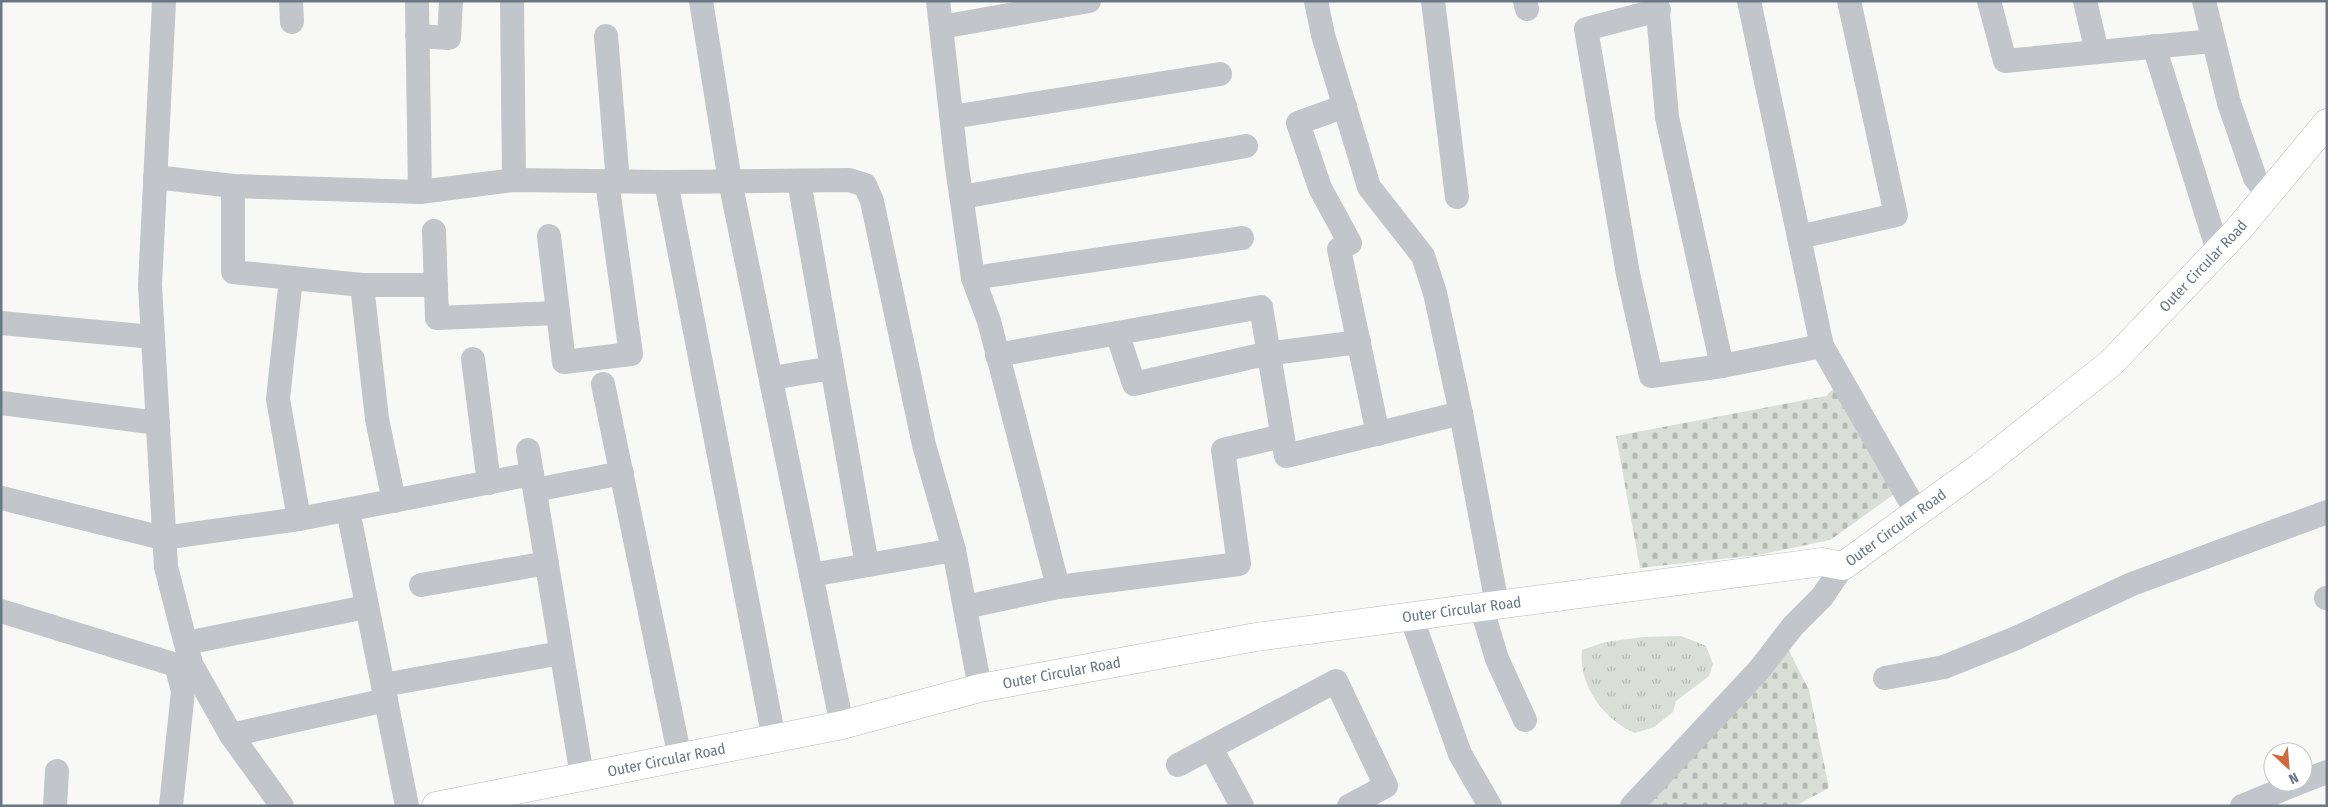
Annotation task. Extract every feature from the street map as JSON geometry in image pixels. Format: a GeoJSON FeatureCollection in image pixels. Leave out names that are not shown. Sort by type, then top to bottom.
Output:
{"type":"FeatureCollection","features":[{"type":"Feature","properties":{"kind":"main road","name":"Outer Circular Road"},"geometry":{"type":"LineString","coordinates":[[436,806],[842,725],[980,688],[1256,637],[1822,562],[1843,566],[1980,467],[2111,364],[2218,251],[2327,123]]}},
{"type":"Feature","properties":{"kind":"street"},"geometry":{"type":"LineString","coordinates":[[164,1],[150,285],[163,538],[166,567],[184,656],[183,691],[172,806]]}},
{"type":"Feature","properties":{"kind":"street"},"geometry":{"type":"LineString","coordinates":[[417,1],[420,192]]}},
{"type":"Feature","properties":{"kind":"street"},"geometry":{"type":"LineString","coordinates":[[417,36],[449,38],[451,1]]}},
{"type":"Feature","properties":{"kind":"street"},"geometry":{"type":"LineString","coordinates":[[512,1],[514,180]]}},
{"type":"Feature","properties":{"kind":"street"},"geometry":{"type":"LineString","coordinates":[[701,1],[730,181],[842,725]]}},
{"type":"Feature","properties":{"kind":"street"},"geometry":{"type":"LineString","coordinates":[[938,1],[973,278],[989,321],[1058,587]]}},
{"type":"Feature","properties":{"kind":"street"},"geometry":{"type":"LineString","coordinates":[[941,27],[1089,1]]}},
{"type":"Feature","properties":{"kind":"street"},"geometry":{"type":"LineString","coordinates":[[1316,1],[1323,35],[1369,187],[1423,256],[1435,293],[1461,413],[1498,659],[1525,720]]}},
{"type":"Feature","properties":{"kind":"street"},"geometry":{"type":"LineString","coordinates":[[1433,1],[1457,197]]}},
{"type":"Feature","properties":{"kind":"street"},"geometry":{"type":"LineString","coordinates":[[1750,1],[1822,346],[1917,513]]}},
{"type":"Feature","properties":{"kind":"street"},"geometry":{"type":"LineString","coordinates":[[1799,237],[1896,215],[1849,1]]}},
{"type":"Feature","properties":{"kind":"street"},"geometry":{"type":"LineString","coordinates":[[1989,1],[2005,61],[2213,41]]}},
{"type":"Feature","properties":{"kind":"street"},"geometry":{"type":"LineString","coordinates":[[2085,1],[2097,52]]}},
{"type":"Feature","properties":{"kind":"street"},"geometry":{"type":"LineString","coordinates":[[2204,1],[2229,103],[2255,178],[2268,194]]}},
{"type":"Feature","properties":{"kind":"street"},"geometry":{"type":"LineString","coordinates":[[1722,366],[1667,118],[1658,6],[1586,29],[1628,274],[1651,376],[1722,366],[1822,346]]}},
{"type":"Feature","properties":{"kind":"street"},"geometry":{"type":"LineString","coordinates":[[549,236],[564,362],[631,354],[612,182],[606,36]]}},
{"type":"Feature","properties":{"kind":"street"},"geometry":{"type":"LineString","coordinates":[[2154,46],[2218,251]]}},
{"type":"Feature","properties":{"kind":"street"},"geometry":{"type":"LineString","coordinates":[[952,117],[1220,74]]}},
{"type":"Feature","properties":{"kind":"street"},"geometry":{"type":"LineString","coordinates":[[1345,106],[1298,123],[1320,188],[1350,243],[1339,249],[1378,434]]}},
{"type":"Feature","properties":{"kind":"street"},"geometry":{"type":"LineString","coordinates":[[962,197],[1246,146]]}},
{"type":"Feature","properties":{"kind":"street"},"geometry":{"type":"LineString","coordinates":[[154,177],[233,186],[420,192],[514,180],[612,182],[849,180],[865,185],[872,201],[924,445],[954,550],[980,688]]}},
{"type":"Feature","properties":{"kind":"street"},"geometry":{"type":"LineString","coordinates":[[798,181],[867,565]]}},
{"type":"Feature","properties":{"kind":"street"},"geometry":{"type":"LineString","coordinates":[[666,182],[774,739]]}},
{"type":"Feature","properties":{"kind":"street"},"geometry":{"type":"LineString","coordinates":[[233,186],[233,272],[362,285],[436,285]]}},
{"type":"Feature","properties":{"kind":"street"},"geometry":{"type":"LineString","coordinates":[[434,231],[437,318],[558,313]]}},
{"type":"Feature","properties":{"kind":"street"},"geometry":{"type":"LineString","coordinates":[[973,278],[1242,238]]}},
{"type":"Feature","properties":{"kind":"street"},"geometry":{"type":"LineString","coordinates":[[291,278],[278,399],[299,519]]}},
{"type":"Feature","properties":{"kind":"street"},"geometry":{"type":"LineString","coordinates":[[362,285],[377,419],[394,501]]}},
{"type":"Feature","properties":{"kind":"street"},"geometry":{"type":"LineString","coordinates":[[997,355],[1260,306],[1286,456],[1461,413]]}},
{"type":"Feature","properties":{"kind":"street"},"geometry":{"type":"LineString","coordinates":[[1,323],[153,337]]}},
{"type":"Feature","properties":{"kind":"street"},"geometry":{"type":"LineString","coordinates":[[1117,333],[1134,384],[1268,354],[1358,342]]}},
{"type":"Feature","properties":{"kind":"street"},"geometry":{"type":"LineString","coordinates":[[473,359],[489,483]]}},
{"type":"Feature","properties":{"kind":"street"},"geometry":{"type":"LineString","coordinates":[[772,378],[832,368]]}},
{"type":"Feature","properties":{"kind":"street"},"geometry":{"type":"LineString","coordinates":[[604,384],[680,758]]}},
{"type":"Feature","properties":{"kind":"street"},"geometry":{"type":"LineString","coordinates":[[1,404],[158,423]]}},
{"type":"Feature","properties":{"kind":"street"},"geometry":{"type":"LineString","coordinates":[[965,607],[1058,587],[1239,564],[1223,450],[1282,436]]}},
{"type":"Feature","properties":{"kind":"street"},"geometry":{"type":"LineString","coordinates":[[528,450],[582,776]]}},
{"type":"Feature","properties":{"kind":"street"},"geometry":{"type":"LineString","coordinates":[[1,498],[163,538],[299,519],[489,483],[533,482],[622,474]]}},
{"type":"Feature","properties":{"kind":"street"},"geometry":{"type":"LineString","coordinates":[[348,510],[407,806]]}},
{"type":"Feature","properties":{"kind":"street"},"geometry":{"type":"LineString","coordinates":[[1885,678],[1944,667],[2014,639],[2132,584],[2327,512]]}},
{"type":"Feature","properties":{"kind":"street"},"geometry":{"type":"LineString","coordinates":[[811,575],[954,550]]}},
{"type":"Feature","properties":{"kind":"street"},"geometry":{"type":"LineString","coordinates":[[421,585],[547,563]]}},
{"type":"Feature","properties":{"kind":"street"},"geometry":{"type":"LineString","coordinates":[[1632,806],[1759,670],[1793,626],[1822,597],[1843,566]]}},
{"type":"Feature","properties":{"kind":"street"},"geometry":{"type":"LineString","coordinates":[[1,611],[184,656],[366,606]]}},
{"type":"Feature","properties":{"kind":"street"},"geometry":{"type":"LineString","coordinates":[[1411,616],[1460,754],[1490,806]]}},
{"type":"Feature","properties":{"kind":"street"},"geometry":{"type":"LineString","coordinates":[[232,736],[384,693],[561,653]]}},
{"type":"Feature","properties":{"kind":"street"},"geometry":{"type":"LineString","coordinates":[[184,656],[232,736],[282,806]]}},
{"type":"Feature","properties":{"kind":"street"},"geometry":{"type":"LineString","coordinates":[[1178,765],[1336,681],[1386,786],[1349,806]]}},
{"type":"Feature","properties":{"kind":"street"},"geometry":{"type":"LineString","coordinates":[[1211,748],[1242,806]]}},
{"type":"Feature","properties":{"kind":"street"},"geometry":{"type":"LineString","coordinates":[[55,806],[57,771]]}},
{"type":"Feature","properties":{"kind":"street"},"geometry":{"type":"LineString","coordinates":[[2313,778],[2327,772]]}},
{"type":"Feature","properties":{"kind":"street"},"geometry":{"type":"LineString","coordinates":[[2242,806],[2277,792]]}},
{"type":"Feature","properties":{"kind":"green space"},"geometry":{"type":"Polygon","coordinates":[[[1841,381],[1900,490],[1830,540],[1758,555],[1640,568],[1616,436],[1826,396],[1841,381]]]}},
{"type":"Feature","properties":{"kind":"green space"},"geometry":{"type":"Polygon","coordinates":[[[1681,636],[1706,646],[1713,664],[1709,676],[1676,701],[1673,712],[1654,727],[1635,733],[1624,727],[1613,719],[1595,700],[1584,676],[1582,650],[1605,642],[1643,637],[1681,636]]]}},
{"type":"Feature","properties":{"kind":"green space"},"geometry":{"type":"Polygon","coordinates":[[[1788,649],[1809,690],[1829,788],[1795,806],[1644,806],[1788,649]]]}}]}
